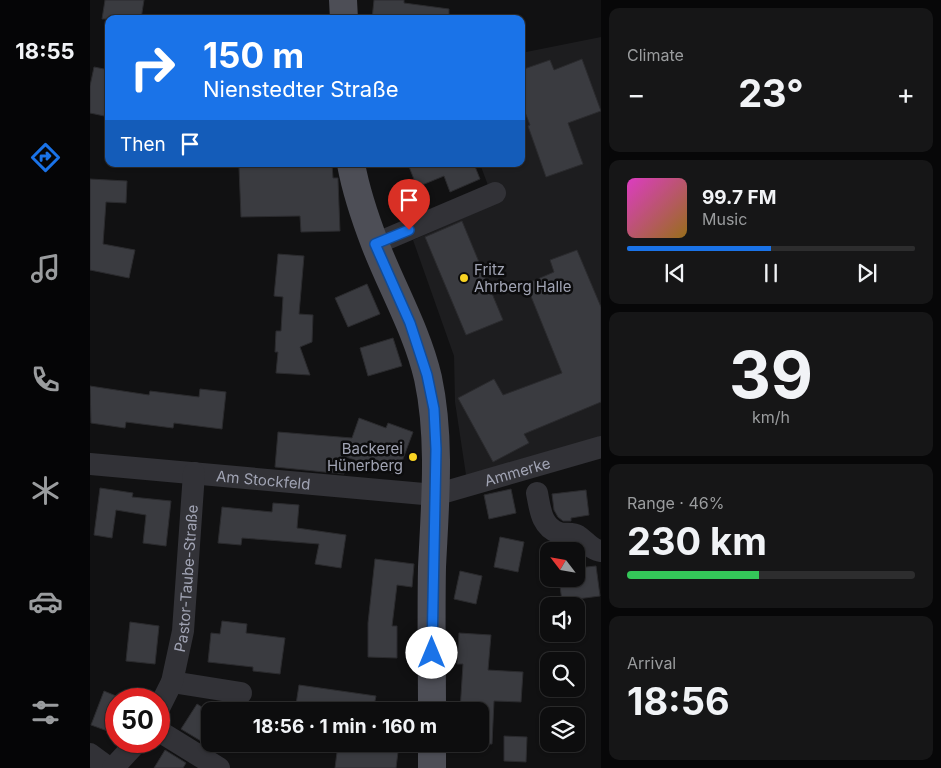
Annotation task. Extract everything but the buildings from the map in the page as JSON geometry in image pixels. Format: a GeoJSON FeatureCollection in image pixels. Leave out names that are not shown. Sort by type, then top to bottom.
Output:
{"type":"FeatureCollection","features":[{"type":"Feature","properties":{"kind":"main road"},"geometry":{"type":"LineString","coordinates":[[343,0],[344,15]]}},
{"type":"Feature","properties":{"kind":"main road"},"geometry":{"type":"LineString","coordinates":[[352,167],[356,190],[375,244],[410,323],[427,375],[434,409],[435,495],[432,576],[432,702]]}},
{"type":"Feature","properties":{"kind":"main road"},"geometry":{"type":"LineString","coordinates":[[432,752],[432,768]]}},
{"type":"Feature","properties":{"kind":"street"},"geometry":{"type":"LineString","coordinates":[[375,244],[495,193]]}},
{"type":"Feature","properties":{"kind":"street","name":"Ammerke"},"geometry":{"type":"LineString","coordinates":[[435,495],[601,447]]}},
{"type":"Feature","properties":{"kind":"street","name":"Am Stockfeld"},"geometry":{"type":"LineString","coordinates":[[90,464],[435,495]]}},
{"type":"Feature","properties":{"kind":"street","name":"Pastor-Taube-Straße"},"geometry":{"type":"LineString","coordinates":[[169,688],[183,631],[194,473]]}},
{"type":"Feature","properties":{"kind":"street"},"geometry":{"type":"LineString","coordinates":[[537,493],[543,520],[550,527],[558,532],[581,537],[590,546],[601,551]]}},
{"type":"Feature","properties":{"kind":"street"},"geometry":{"type":"LineString","coordinates":[[172,682],[241,693]]}},
{"type":"Feature","properties":{"kind":"street"},"geometry":{"type":"LineString","coordinates":[[170,738],[219,768]]}},
{"type":"Feature","properties":{"kind":"street"},"geometry":{"type":"LineString","coordinates":[[113,768],[127,753]]}},
{"type":"Feature","properties":{"kind":"street"},"geometry":{"type":"LineString","coordinates":[[90,754],[109,768]]}},
{"type":"Feature","properties":{"kind":"shaded area"},"geometry":{"type":"Polygon","coordinates":[[[601,37],[601,438],[466,475],[455,402],[454,356],[413,240],[495,204],[481,167],[525,167],[525,52],[601,37]]]}},
{"type":"Feature","properties":{"kind":"place","name":"Fritz Ahrberg Halle"},"geometry":{"type":"Point","coordinates":[464,278]}},
{"type":"Feature","properties":{"kind":"place","name":"Backerei Hünerberg"},"geometry":{"type":"Point","coordinates":[413,457]}},
{"type":"Feature","properties":{"kind":"route"},"geometry":{"type":"LineString","coordinates":[[409,230],[375,244],[410,323],[427,375],[434,409],[436,449],[432,576],[432,653]]}}]}
